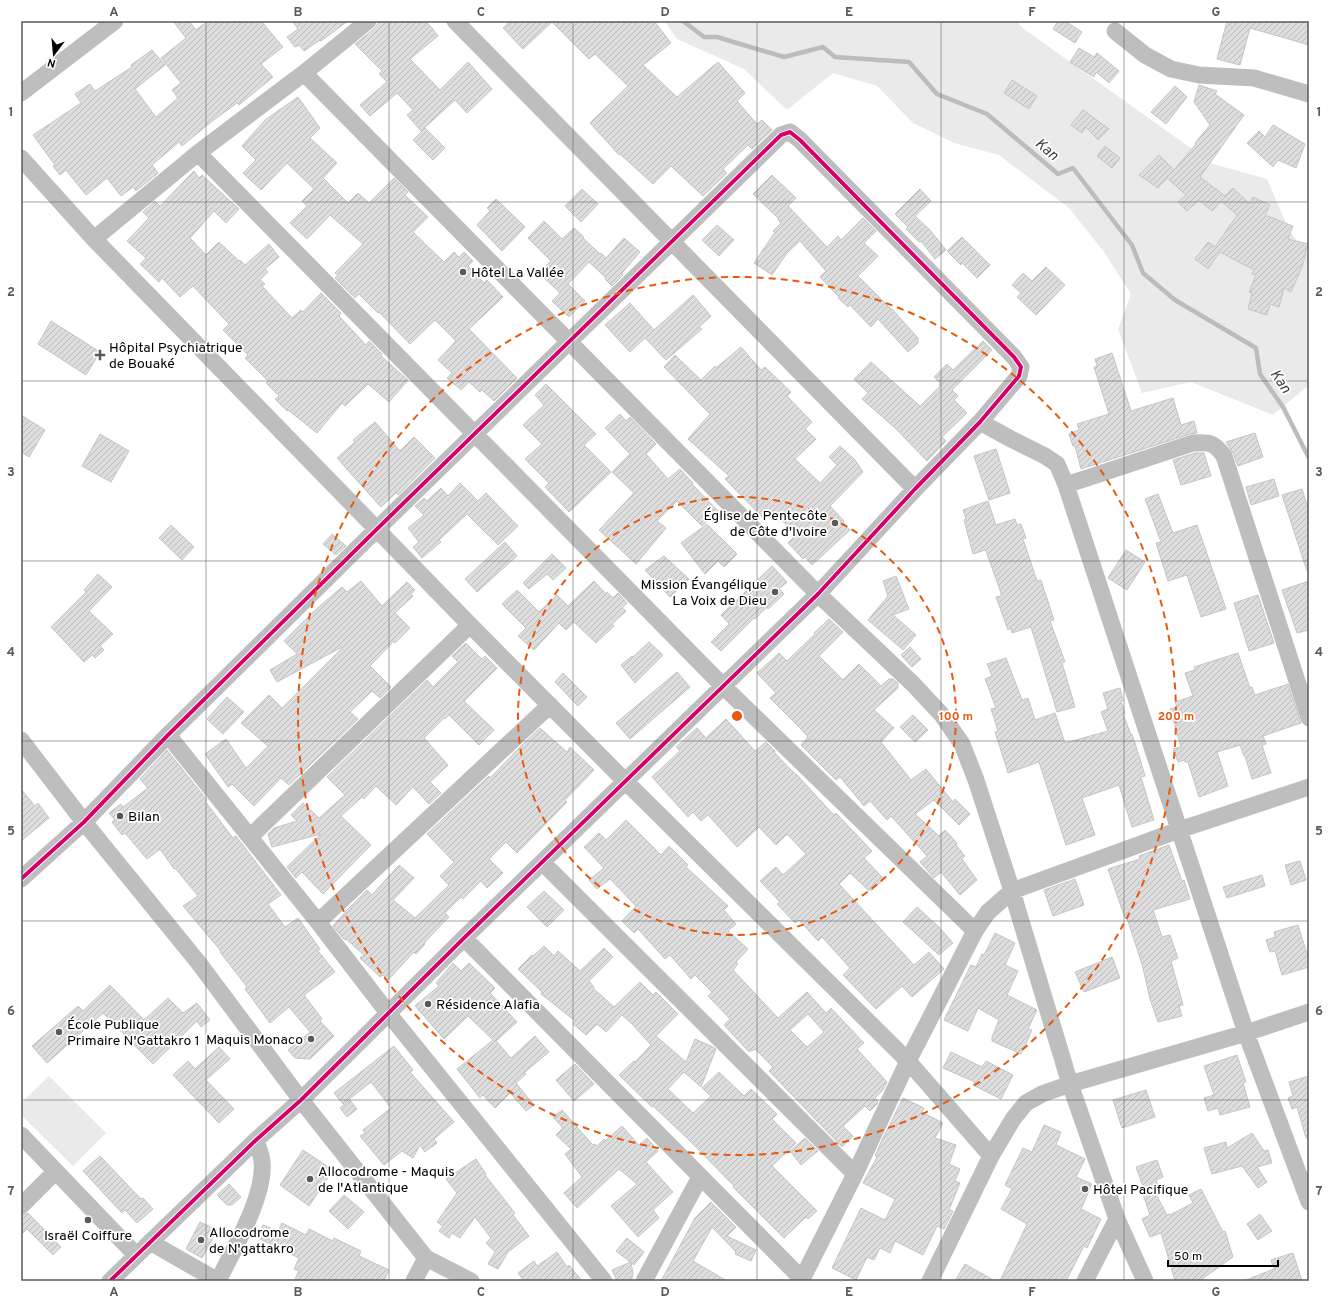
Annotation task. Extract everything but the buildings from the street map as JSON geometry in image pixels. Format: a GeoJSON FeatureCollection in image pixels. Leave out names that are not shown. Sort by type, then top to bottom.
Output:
{"type":"FeatureCollection","features":[{"type":"Feature","properties":{"kind":"street"},"geometry":{"type":"LineString","coordinates":[[21,93],[115,21]]}},
{"type":"Feature","properties":{"kind":"street"},"geometry":{"type":"LineString","coordinates":[[94,239],[198,153],[304,73],[368,21]]}},
{"type":"Feature","properties":{"kind":"street"},"geometry":{"type":"LineString","coordinates":[[454,21],[915,489]]}},
{"type":"Feature","properties":{"kind":"street"},"geometry":{"type":"LineString","coordinates":[[1115,31],[1145,55],[1171,70],[1199,75],[1254,78],[1309,94]]}},
{"type":"Feature","properties":{"kind":"street"},"geometry":{"type":"LineString","coordinates":[[304,73],[818,594],[913,684],[942,715],[962,744],[976,780],[1012,891],[1070,1084],[1117,1219],[1145,1281]]}},
{"type":"Feature","properties":{"kind":"street"},"geometry":{"type":"LineString","coordinates":[[21,879],[84,822],[168,735],[781,135],[790,132],[806,145],[1008,351],[1021,367],[1019,376],[980,422],[915,489],[818,594],[464,938],[301,1100],[256,1140],[110,1281]]}},
{"type":"Feature","properties":{"kind":"street"},"geometry":{"type":"LineString","coordinates":[[198,153],[723,686],[975,931]]}},
{"type":"Feature","properties":{"kind":"street"},"geometry":{"type":"LineString","coordinates":[[21,158],[94,239],[470,625],[625,781],[908,1061],[991,1156]]}},
{"type":"Feature","properties":{"kind":"street"},"geometry":{"type":"LineString","coordinates":[[980,422],[1045,456],[1057,464],[1066,485],[1246,1032],[1309,1202]]}},
{"type":"Feature","properties":{"kind":"street"},"geometry":{"type":"LineString","coordinates":[[1066,485],[1193,443],[1207,442],[1217,447],[1224,456],[1309,718]]}},
{"type":"Feature","properties":{"kind":"street"},"geometry":{"type":"LineString","coordinates":[[250,837],[470,625]]}},
{"type":"Feature","properties":{"kind":"street"},"geometry":{"type":"LineString","coordinates":[[318,922],[550,705]]}},
{"type":"Feature","properties":{"kind":"street"},"geometry":{"type":"LineString","coordinates":[[168,735],[318,922],[388,1013],[604,1281]]}},
{"type":"Feature","properties":{"kind":"street"},"geometry":{"type":"LineString","coordinates":[[21,740],[84,822],[198,962],[301,1100],[426,1258],[471,1281]]}},
{"type":"Feature","properties":{"kind":"street"},"geometry":{"type":"LineString","coordinates":[[464,938],[802,1280],[855,1174],[908,1061],[975,931],[988,912],[1012,891],[1179,830],[1309,787]]}},
{"type":"Feature","properties":{"kind":"street"},"geometry":{"type":"LineString","coordinates":[[542,862],[855,1174]]}},
{"type":"Feature","properties":{"kind":"street"},"geometry":{"type":"LineString","coordinates":[[930,1281],[991,1156],[1013,1119],[1026,1103],[1042,1094],[1070,1084],[1309,1012]]}},
{"type":"Feature","properties":{"kind":"street"},"geometry":{"type":"LineString","coordinates":[[21,1134],[136,1255]]}},
{"type":"Feature","properties":{"kind":"street"},"geometry":{"type":"LineString","coordinates":[[150,1242],[218,1281],[252,1210],[261,1183],[262,1161],[256,1140]]}},
{"type":"Feature","properties":{"kind":"street"},"geometry":{"type":"LineString","coordinates":[[21,1206],[56,1171]]}},
{"type":"Feature","properties":{"kind":"street"},"geometry":{"type":"LineString","coordinates":[[644,1281],[700,1177]]}},
{"type":"Feature","properties":{"kind":"street"},"geometry":{"type":"LineString","coordinates":[[1085,1281],[1117,1219]]}},
{"type":"Feature","properties":{"kind":"street"},"geometry":{"type":"LineString","coordinates":[[414,1281],[426,1258]]}},
{"type":"Feature","properties":{"kind":"shaded area"},"geometry":{"type":"Polygon","coordinates":[[[665,21],[1016,21],[1024,29],[1213,164],[1267,179],[1289,230],[1309,257],[1309,385],[1273,415],[1191,382],[1142,393],[1118,329],[1131,294],[1104,252],[1069,208],[999,155],[954,143],[913,123],[877,86],[833,73],[787,110],[744,69],[677,39],[665,21]]]}},
{"type":"Feature","properties":{"kind":"shaded area"},"geometry":{"type":"Polygon","coordinates":[[[49,1076],[106,1133],[73,1166],[21,1115],[21,1103],[49,1076]]]}},
{"type":"Feature","properties":{"kind":"waterway","name":"Kan"},"geometry":{"type":"LineString","coordinates":[[683,21],[704,37],[717,37],[784,57],[823,47],[835,57],[909,62],[937,94],[987,114],[1058,174],[1073,168],[1132,245],[1143,273],[1175,300],[1256,348],[1260,374],[1283,407],[1309,458]]}},
{"type":"Feature","properties":{"kind":"cycle path"},"geometry":{"type":"LineString","coordinates":[[21,879],[84,822],[168,735],[781,135],[790,132],[800,140],[1014,357],[1021,367],[1019,376],[980,422],[915,489],[818,594],[464,938],[301,1100],[256,1140],[110,1281]]}},
{"type":"Feature","properties":{"kind":"place","name":"Hôtel La Vallée"},"geometry":{"type":"Point","coordinates":[463,272]}},
{"type":"Feature","properties":{"kind":"place","name":"Hôpital Psychiatrique de Bouaké"},"geometry":{"type":"Point","coordinates":[100,355]}},
{"type":"Feature","properties":{"kind":"place","name":"Église de Pentecôte de Côte d'Ivoire"},"geometry":{"type":"Point","coordinates":[835,523]}},
{"type":"Feature","properties":{"kind":"place","name":"Mission Évangélique La Voix de Dieu"},"geometry":{"type":"Point","coordinates":[775,592]}},
{"type":"Feature","properties":{"kind":"place","name":"Bilan"},"geometry":{"type":"Point","coordinates":[120,816]}},
{"type":"Feature","properties":{"kind":"place","name":"Résidence Alafia"},"geometry":{"type":"Point","coordinates":[428,1004]}},
{"type":"Feature","properties":{"kind":"place","name":"École Publique Primaire N'Gattakro 1"},"geometry":{"type":"Point","coordinates":[59,1032]}},
{"type":"Feature","properties":{"kind":"place","name":"Maquis Monaco"},"geometry":{"type":"Point","coordinates":[311,1039]}},
{"type":"Feature","properties":{"kind":"place","name":"Allocodrome - Maquis de l'Atlantique"},"geometry":{"type":"Point","coordinates":[310,1179]}},
{"type":"Feature","properties":{"kind":"place","name":"Hôtel Pacifique"},"geometry":{"type":"Point","coordinates":[1085,1189]}},
{"type":"Feature","properties":{"kind":"place","name":"Israël Coiffure"},"geometry":{"type":"Point","coordinates":[88,1220]}},
{"type":"Feature","properties":{"kind":"place","name":"Allocodrome de N'gattakro"},"geometry":{"type":"Point","coordinates":[201,1240]}}]}
